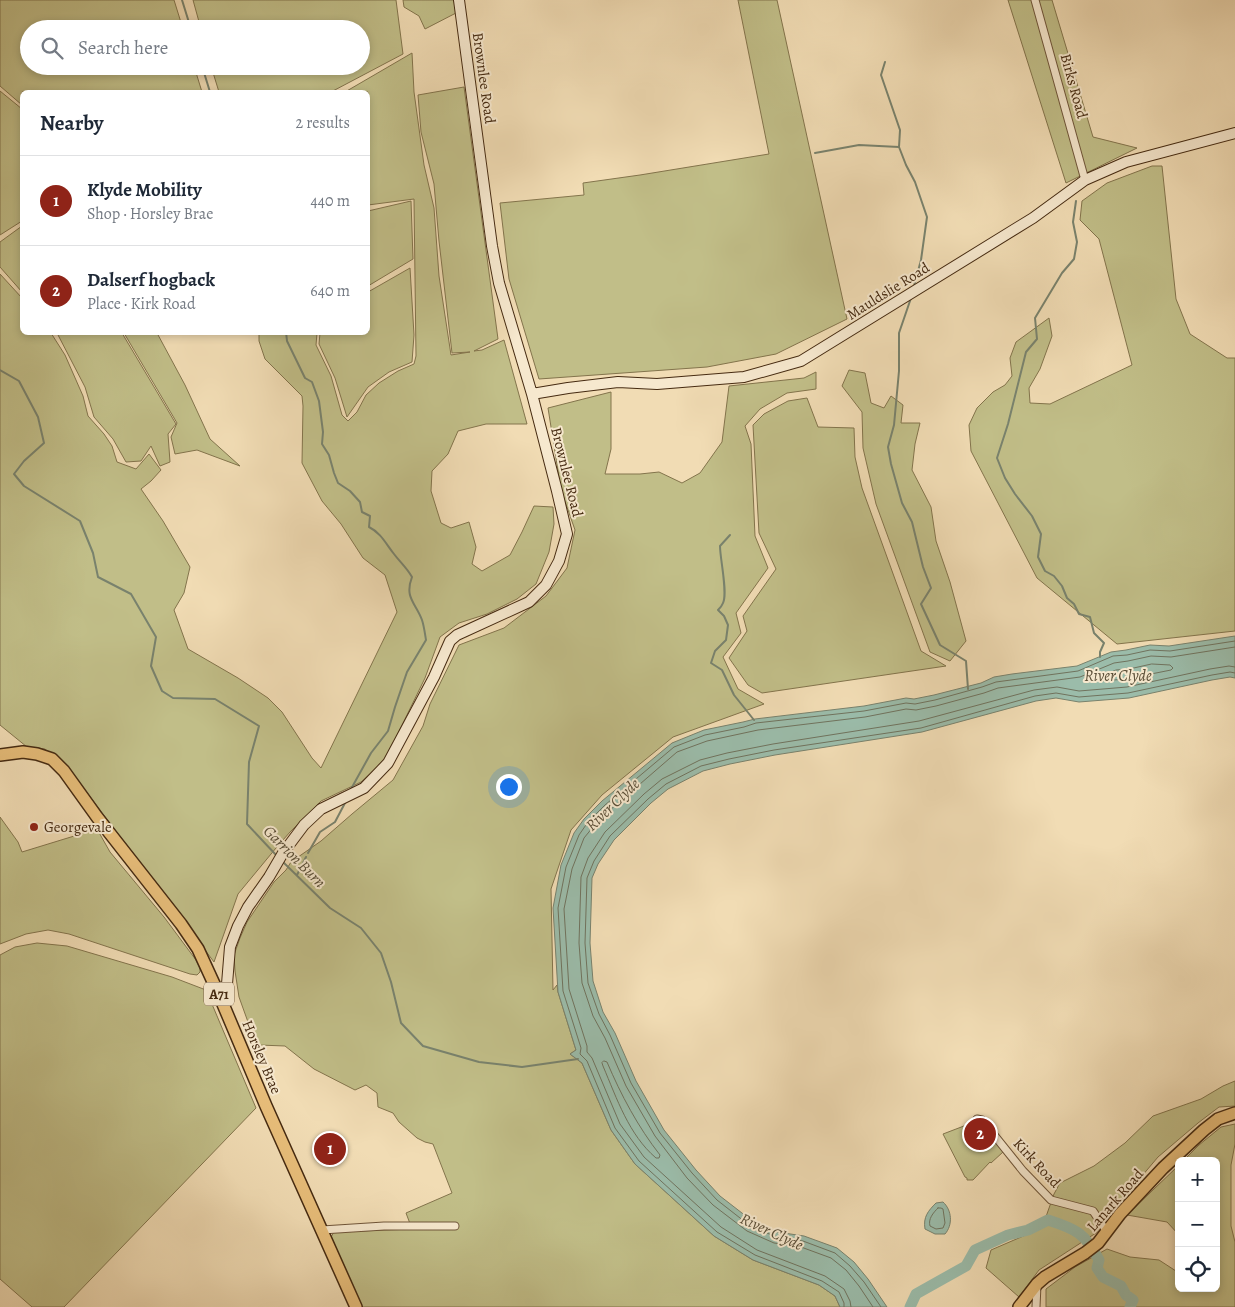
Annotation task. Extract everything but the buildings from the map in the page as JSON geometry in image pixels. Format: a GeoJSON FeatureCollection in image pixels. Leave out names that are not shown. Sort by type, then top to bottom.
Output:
{"type":"FeatureCollection","features":[{"type":"Feature","properties":{"kind":"main road","name":"Brownlee Road"},"geometry":{"type":"LineString","coordinates":[[220,997],[225,993],[230,947],[238,926],[283,853],[304,825],[321,809],[364,788],[388,763],[434,677],[450,641],[457,635],[529,602],[546,585],[559,561],[567,534],[532,394],[499,283],[492,246],[459,0]]}},
{"type":"Feature","properties":{"kind":"main road","name":"Mauldslie Road"},"geometry":{"type":"LineString","coordinates":[[532,394],[618,382],[657,384],[744,377],[801,361],[1025,223],[1085,180],[1126,162],[1235,133]]}},
{"type":"Feature","properties":{"kind":"main road","name":"Horsley Brae"},"geometry":{"type":"LineString","coordinates":[[0,755],[23,752],[52,759],[64,771],[181,924],[198,950],[356,1307]]}},
{"type":"Feature","properties":{"kind":"main road","name":"Lanark Road"},"geometry":{"type":"LineString","coordinates":[[1019,1307],[1045,1277],[1098,1243],[1120,1214],[1163,1168],[1204,1130],[1218,1119],[1235,1113]]}},
{"type":"Feature","properties":{"kind":"street","name":"Birks Road"},"geometry":{"type":"LineString","coordinates":[[1035,0],[1085,180]]}},
{"type":"Feature","properties":{"kind":"street","name":"Kirk Road"},"geometry":{"type":"LineString","coordinates":[[977,1119],[982,1120],[1023,1171],[1051,1200],[1093,1211],[1107,1232]]}},
{"type":"Feature","properties":{"kind":"street"},"geometry":{"type":"LineString","coordinates":[[322,1230],[384,1226],[455,1226]]}},
{"type":"Feature","properties":{"kind":"street"},"geometry":{"type":"LineString","coordinates":[[1036,1307],[1037,1284]]}},
{"type":"Feature","properties":{"kind":"shaded area"},"geometry":{"type":"Polygon","coordinates":[[[0,0],[174,0],[180,20],[20,20],[20,75],[197,75],[201,90],[20,90],[20,103],[0,86],[0,0]]]}},
{"type":"Feature","properties":{"kind":"shaded area"},"geometry":{"type":"Polygon","coordinates":[[[193,0],[396,0],[403,54],[370,71],[370,20],[199,20],[193,0]]]}},
{"type":"Feature","properties":{"kind":"shaded area"},"geometry":{"type":"Polygon","coordinates":[[[403,0],[454,0],[456,13],[425,29],[419,16],[404,7],[403,0]]]}},
{"type":"Feature","properties":{"kind":"shaded area"},"geometry":{"type":"Polygon","coordinates":[[[738,0],[777,0],[847,319],[776,354],[707,367],[539,379],[509,279],[500,203],[584,195],[583,183],[769,154],[738,0]]]}},
{"type":"Feature","properties":{"kind":"shaded area"},"geometry":{"type":"Polygon","coordinates":[[[1008,0],[1052,0],[1093,137],[1137,148],[1066,183],[1008,0]]]}},
{"type":"Feature","properties":{"kind":"shaded area"},"geometry":{"type":"Polygon","coordinates":[[[412,53],[414,92],[424,165],[434,208],[439,276],[451,355],[470,352],[452,353],[434,184],[421,132],[418,95],[464,87],[498,339],[474,351],[482,350],[504,340],[527,424],[486,424],[458,431],[448,454],[432,471],[431,491],[441,523],[451,528],[469,522],[476,547],[472,564],[482,571],[510,555],[534,506],[553,507],[554,524],[549,552],[536,584],[517,599],[487,614],[459,623],[440,637],[425,678],[385,760],[361,782],[321,801],[290,832],[238,894],[214,962],[73,774],[45,749],[27,747],[0,725],[0,274],[20,296],[20,335],[52,335],[65,355],[83,396],[88,416],[112,446],[117,462],[136,469],[149,454],[161,470],[141,489],[163,521],[190,567],[184,593],[174,610],[188,649],[268,698],[282,712],[312,758],[321,768],[397,612],[385,575],[363,558],[341,524],[322,501],[302,463],[302,396],[265,359],[259,335],[317,335],[316,345],[331,376],[342,415],[348,421],[357,412],[366,395],[379,383],[414,364],[416,356],[414,199],[370,205],[370,90],[348,90],[412,53]]]}},
{"type":"Feature","properties":{"kind":"shaded area"},"geometry":{"type":"Polygon","coordinates":[[[214,75],[363,75],[335,90],[218,90],[214,75]]]}},
{"type":"Feature","properties":{"kind":"shaded area"},"geometry":{"type":"Polygon","coordinates":[[[0,91],[20,107],[20,222],[0,235],[0,91]]]}},
{"type":"Feature","properties":{"kind":"shaded area"},"geometry":{"type":"Polygon","coordinates":[[[1152,166],[1162,166],[1176,299],[1190,334],[1227,358],[1235,358],[1235,631],[1117,644],[1037,578],[971,451],[969,425],[977,408],[993,392],[1005,385],[1012,376],[1010,358],[1016,342],[1049,318],[1052,336],[1040,369],[1029,388],[1030,403],[1050,404],[1132,365],[1099,239],[1080,220],[1082,201],[1107,183],[1152,166]]]}},
{"type":"Feature","properties":{"kind":"shaded area"},"geometry":{"type":"Polygon","coordinates":[[[411,201],[413,259],[370,285],[370,211],[411,201]]]}},
{"type":"Feature","properties":{"kind":"shaded area"},"geometry":{"type":"Polygon","coordinates":[[[20,227],[20,290],[0,267],[0,242],[20,227]]]}},
{"type":"Feature","properties":{"kind":"shaded area"},"geometry":{"type":"Polygon","coordinates":[[[410,268],[414,335],[412,362],[389,372],[368,387],[347,417],[335,378],[319,344],[320,335],[370,335],[370,291],[410,268]]]}},
{"type":"Feature","properties":{"kind":"shaded area"},"geometry":{"type":"Polygon","coordinates":[[[58,335],[123,335],[176,424],[168,434],[170,462],[160,466],[151,446],[141,461],[126,462],[113,439],[94,417],[85,387],[58,335]]]}},
{"type":"Feature","properties":{"kind":"shaded area"},"geometry":{"type":"Polygon","coordinates":[[[125,335],[158,335],[185,385],[210,439],[240,466],[197,450],[175,454],[171,437],[177,423],[125,335]]]}},
{"type":"Feature","properties":{"kind":"shaded area"},"geometry":{"type":"Polygon","coordinates":[[[849,370],[865,373],[871,403],[884,408],[891,396],[903,405],[901,423],[920,423],[912,470],[931,507],[936,541],[950,582],[966,641],[950,661],[930,652],[876,504],[863,448],[862,412],[842,386],[849,370]]]}},
{"type":"Feature","properties":{"kind":"shaded area"},"geometry":{"type":"Polygon","coordinates":[[[816,372],[816,389],[787,393],[760,409],[745,426],[751,444],[755,536],[768,568],[736,613],[741,633],[723,657],[738,689],[764,704],[673,737],[602,795],[571,830],[551,889],[553,990],[557,985],[576,1050],[570,1054],[582,1063],[611,1130],[635,1164],[714,1236],[753,1260],[819,1285],[835,1296],[840,1307],[359,1307],[331,1237],[334,1232],[412,1229],[406,1213],[452,1193],[433,1144],[417,1138],[399,1122],[393,1113],[378,1107],[377,1093],[366,1085],[355,1090],[314,1069],[285,1046],[259,1045],[239,997],[235,971],[234,955],[247,922],[274,882],[291,862],[321,841],[393,780],[423,726],[430,704],[459,645],[504,628],[546,596],[567,568],[575,530],[561,490],[548,408],[611,392],[611,449],[605,474],[659,472],[682,483],[700,473],[722,442],[729,386],[804,378],[816,372]]]}},
{"type":"Feature","properties":{"kind":"shaded area"},"geometry":{"type":"Polygon","coordinates":[[[807,398],[818,427],[854,428],[855,457],[862,488],[921,651],[946,666],[762,693],[748,685],[729,658],[747,631],[743,616],[776,569],[759,533],[753,425],[764,414],[788,401],[807,398]]]}},
{"type":"Feature","properties":{"kind":"shaded area"},"geometry":{"type":"Polygon","coordinates":[[[0,817],[18,842],[22,852],[97,829],[110,852],[164,917],[196,960],[200,972],[197,975],[190,974],[69,934],[48,930],[26,934],[0,944],[0,817]]]}},
{"type":"Feature","properties":{"kind":"shaded area"},"geometry":{"type":"Polygon","coordinates":[[[37,943],[67,946],[172,977],[206,990],[256,1108],[64,1307],[32,1307],[0,1279],[0,955],[15,947],[37,943]]]}},
{"type":"Feature","properties":{"kind":"shaded area"},"geometry":{"type":"Polygon","coordinates":[[[1235,1081],[1235,1106],[1219,1107],[1158,1157],[1096,1233],[1039,1270],[1019,1297],[986,1268],[991,1250],[1042,1228],[1060,1183],[1094,1166],[1125,1143],[1153,1116],[1201,1099],[1235,1081]]]}},
{"type":"Feature","properties":{"kind":"shaded area"},"geometry":{"type":"Polygon","coordinates":[[[977,1121],[982,1122],[1003,1152],[990,1162],[973,1180],[967,1180],[943,1134],[977,1121]]]}},
{"type":"Feature","properties":{"kind":"shaded area"},"geometry":{"type":"Polygon","coordinates":[[[1235,1124],[1235,1144],[1231,1165],[1231,1226],[1235,1242],[1235,1307],[1046,1307],[1046,1289],[1075,1267],[1107,1249],[1130,1257],[1159,1260],[1175,1270],[1175,1292],[1220,1292],[1220,1157],[1187,1157],[1221,1127],[1235,1124]]]}},
{"type":"Feature","properties":{"kind":"shaded area"},"geometry":{"type":"Polygon","coordinates":[[[1175,1169],[1175,1231],[1167,1222],[1127,1215],[1175,1169]]]}},
{"type":"Feature","properties":{"kind":"water","name":"River Clyde"},"geometry":{"type":"Polygon","coordinates":[[[1235,636],[1235,678],[1212,680],[1129,698],[1079,702],[1056,698],[1036,701],[922,732],[775,755],[703,771],[668,789],[651,803],[614,840],[598,864],[592,878],[590,943],[593,981],[603,1012],[615,1033],[636,1081],[664,1130],[720,1196],[751,1220],[777,1232],[804,1236],[837,1248],[854,1262],[887,1307],[840,1307],[835,1296],[819,1285],[753,1260],[714,1236],[635,1164],[611,1130],[582,1063],[570,1054],[576,1050],[558,992],[553,908],[561,865],[574,833],[584,819],[602,801],[672,743],[704,730],[755,719],[864,706],[906,698],[914,699],[981,683],[994,677],[1077,666],[1111,652],[1150,645],[1169,646],[1235,636]]]}},
{"type":"Feature","properties":{"kind":"water"},"geometry":{"type":"Polygon","coordinates":[[[943,1202],[950,1213],[948,1230],[945,1234],[935,1234],[925,1229],[925,1218],[936,1203],[943,1202]]]}},
{"type":"Feature","properties":{"kind":"waterway"},"geometry":{"type":"LineString","coordinates":[[182,0],[188,20]]}},
{"type":"Feature","properties":{"kind":"waterway"},"geometry":{"type":"LineString","coordinates":[[885,62],[881,75],[900,130],[899,147],[915,182],[927,217],[921,260],[914,286]]}},
{"type":"Feature","properties":{"kind":"waterway"},"geometry":{"type":"LineString","coordinates":[[205,75],[209,90]]}},
{"type":"Feature","properties":{"kind":"waterway"},"geometry":{"type":"LineString","coordinates":[[815,153],[859,145],[899,147]]}},
{"type":"Feature","properties":{"kind":"waterway"},"geometry":{"type":"LineString","coordinates":[[1076,201],[1073,222],[1077,242],[1074,259],[1062,273],[1035,318],[1037,339],[1026,352],[1008,424],[997,458],[1005,478],[1032,516],[1041,534],[1038,557],[1045,571],[1054,576],[1062,586],[1067,598],[1074,604],[1079,614],[1090,617],[1094,633],[1104,643],[1100,657]]}},
{"type":"Feature","properties":{"kind":"waterway"},"geometry":{"type":"LineString","coordinates":[[911,298],[899,333],[899,371],[894,425],[888,447],[902,503],[912,522],[923,567],[931,588],[921,604],[940,645],[966,661],[968,689]]}},
{"type":"Feature","properties":{"kind":"waterway"},"geometry":{"type":"LineString","coordinates":[[286,335],[287,341],[305,378],[312,382],[319,401],[323,432],[322,444],[329,455],[338,483],[350,491],[360,502],[362,512],[370,516],[369,527],[380,536],[412,577],[409,590],[410,595],[420,614],[426,640],[407,672],[388,731],[371,753],[351,789]]}},
{"type":"Feature","properties":{"kind":"waterway","name":"Garrion Burn"},"geometry":{"type":"LineString","coordinates":[[0,370],[19,381],[38,417],[44,443],[24,461],[14,474],[24,486],[80,521],[93,553],[98,577],[131,594],[156,637],[151,666],[162,691],[173,698],[215,699],[259,726],[249,762],[247,824],[277,856]]}},
{"type":"Feature","properties":{"kind":"waterway"},"geometry":{"type":"LineString","coordinates":[[730,535],[720,546],[725,592],[722,606],[718,610],[724,616],[728,625],[726,640],[715,651],[711,663],[722,670],[734,695],[754,720]]}},
{"type":"Feature","properties":{"kind":"waterway"},"geometry":{"type":"LineString","coordinates":[[308,853],[320,832],[335,822],[345,803]]}},
{"type":"Feature","properties":{"kind":"waterway"},"geometry":{"type":"LineString","coordinates":[[297,875],[306,857]]}},
{"type":"Feature","properties":{"kind":"waterway","name":"Garrion Burn"},"geometry":{"type":"LineString","coordinates":[[282,861],[330,908],[361,928],[381,953],[391,982],[401,1023],[423,1046],[479,1062],[522,1067],[578,1059]]}},
{"type":"Feature","properties":{"kind":"waterway"},"geometry":{"type":"LineString","coordinates":[[910,1307],[916,1294],[966,1266],[975,1250],[1008,1235],[1028,1230],[1048,1220],[1073,1229],[1084,1238],[1099,1260],[1097,1268],[1103,1277],[1121,1286],[1126,1295],[1133,1300],[1130,1307]]}},
{"type":"Feature","properties":{"kind":"place","name":"Georgevale"},"geometry":{"type":"Point","coordinates":[34,827]}},
{"type":"Feature","properties":{"kind":"place","name":"Dalserf hogback"},"geometry":{"type":"Point","coordinates":[980,1134]}},
{"type":"Feature","properties":{"kind":"place","name":"Klyde Mobility"},"geometry":{"type":"Point","coordinates":[330,1149]}}]}
